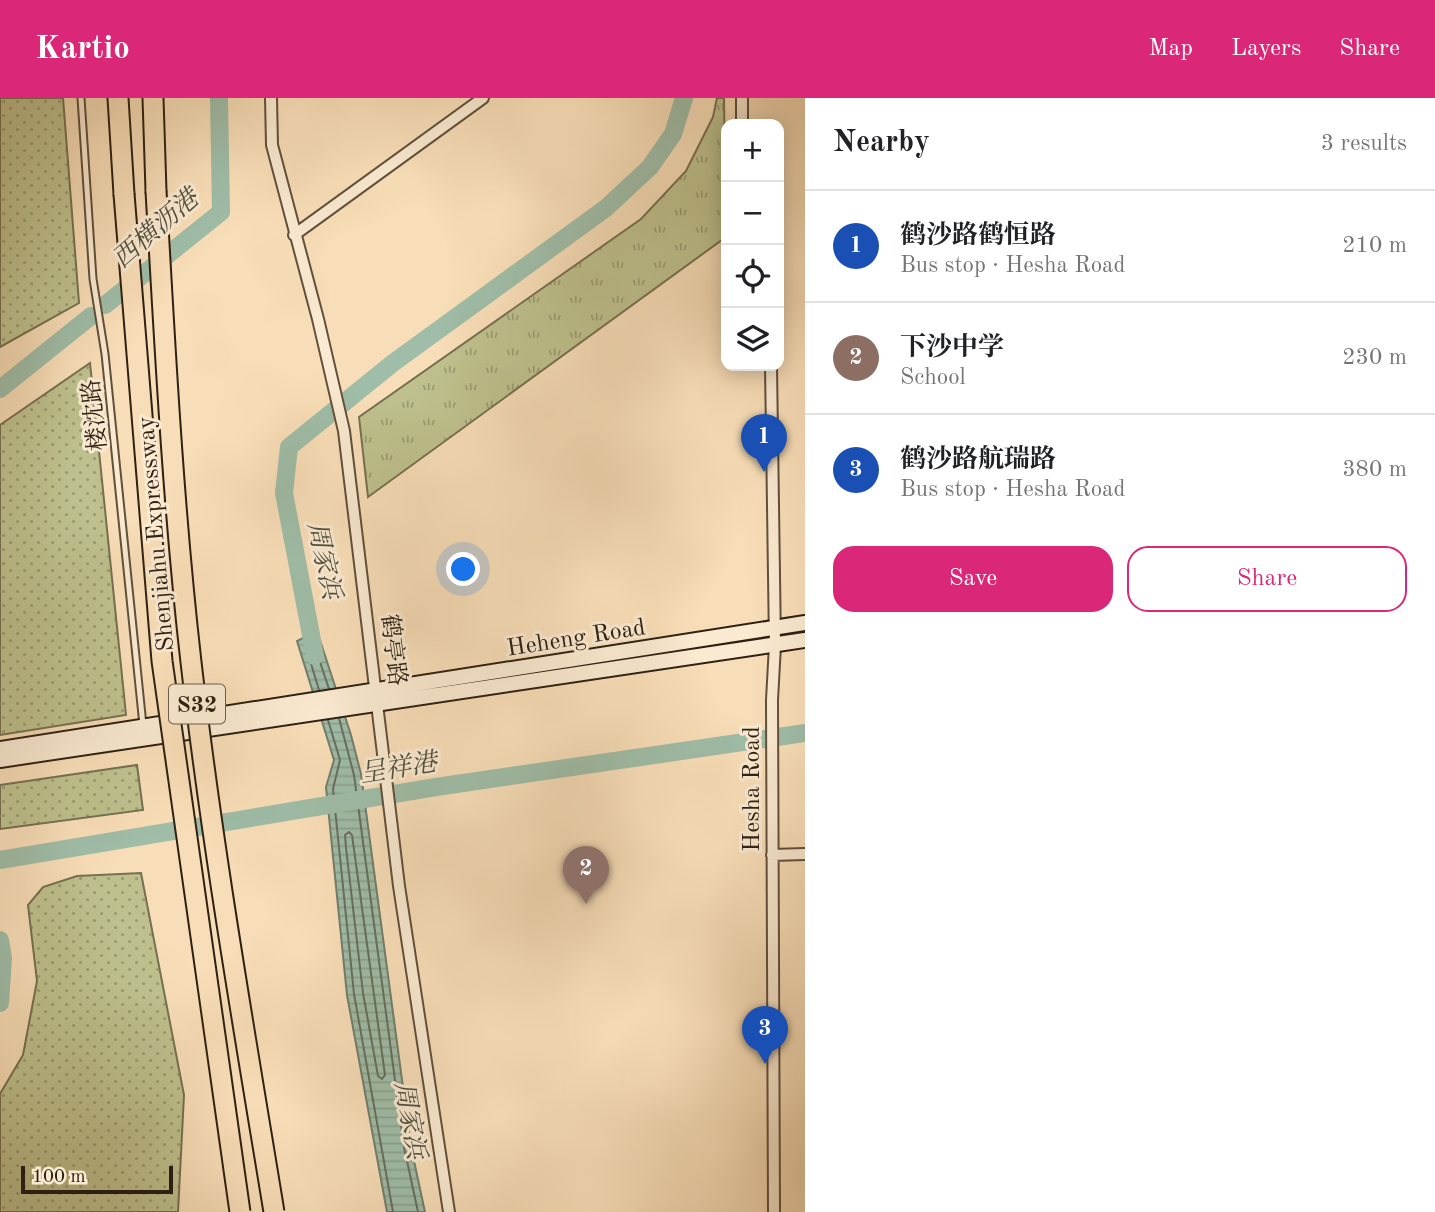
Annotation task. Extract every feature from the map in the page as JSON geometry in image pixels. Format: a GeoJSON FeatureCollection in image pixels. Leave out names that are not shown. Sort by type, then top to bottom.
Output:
{"type":"FeatureCollection","features":[{"type":"Feature","properties":{"kind":"highway","name":"Shenjiahu Expressway"},"geometry":{"type":"LineString","coordinates":[[119,98],[124,194],[162,661],[240,1212]]}},
{"type":"Feature","properties":{"kind":"highway","name":"Shenjiahu Expressway"},"geometry":{"type":"LineString","coordinates":[[153,98],[169,421],[191,663],[229,932],[274,1212]]}},
{"type":"Feature","properties":{"kind":"highway"},"geometry":{"type":"LineString","coordinates":[[156,191],[159,98]]}},
{"type":"Feature","properties":{"kind":"street","name":"鹤亭路"},"geometry":{"type":"LineString","coordinates":[[271,98],[272,145],[344,431],[379,699],[392,823],[449,1212]]}},
{"type":"Feature","properties":{"kind":"street"},"geometry":{"type":"LineString","coordinates":[[294,235],[483,98]]}},
{"type":"Feature","properties":{"kind":"street"},"geometry":{"type":"LineString","coordinates":[[742,98],[742,119]]}},
{"type":"Feature","properties":{"kind":"street","name":"Hesha Road"},"geometry":{"type":"LineString","coordinates":[[771,371],[775,628],[772,700],[774,1212]]}},
{"type":"Feature","properties":{"kind":"street","name":"Heheng Road"},"geometry":{"type":"LineString","coordinates":[[379,699],[805,623]]}},
{"type":"Feature","properties":{"kind":"street","name":"Heheng Road"},"geometry":{"type":"LineString","coordinates":[[304,710],[805,640]]}},
{"type":"Feature","properties":{"kind":"street"},"geometry":{"type":"LineString","coordinates":[[0,749],[144,728],[304,710]]}},
{"type":"Feature","properties":{"kind":"street"},"geometry":{"type":"LineString","coordinates":[[0,760],[304,710]]}},
{"type":"Feature","properties":{"kind":"street"},"geometry":{"type":"LineString","coordinates":[[772,855],[805,854]]}},
{"type":"Feature","properties":{"kind":"lane","name":"楼沈路"},"geometry":{"type":"LineString","coordinates":[[80,98],[93,279],[105,354],[144,728]]}},
{"type":"Feature","properties":{"kind":"green space"},"geometry":{"type":"Polygon","coordinates":[[[0,98],[63,98],[79,303],[0,347],[0,98]]]}},
{"type":"Feature","properties":{"kind":"green space"},"geometry":{"type":"Polygon","coordinates":[[[717,98],[724,98],[724,119],[721,119],[721,241],[368,497],[359,417],[641,219],[686,171],[713,117],[717,98]]]}},
{"type":"Feature","properties":{"kind":"green space"},"geometry":{"type":"Polygon","coordinates":[[[90,363],[126,715],[0,735],[0,425],[90,363]]]}},
{"type":"Feature","properties":{"kind":"green space"},"geometry":{"type":"Polygon","coordinates":[[[137,765],[143,810],[0,829],[0,785],[137,765]]]}},
{"type":"Feature","properties":{"kind":"green space"},"geometry":{"type":"Polygon","coordinates":[[[141,873],[184,1095],[178,1212],[0,1212],[0,1094],[23,1055],[37,981],[28,905],[43,887],[77,876],[141,873]]]}},
{"type":"Feature","properties":{"kind":"water"},"geometry":{"type":"Polygon","coordinates":[[[317,631],[361,774],[411,1147],[425,1212],[387,1212],[347,995],[326,787],[334,760],[297,641],[317,631]]]}},
{"type":"Feature","properties":{"kind":"waterway","name":"西横沥港"},"geometry":{"type":"LineString","coordinates":[[105,305],[221,212],[219,98]]}},
{"type":"Feature","properties":{"kind":"waterway","name":"周家浜"},"geometry":{"type":"LineString","coordinates":[[315,656],[284,493],[289,447],[393,363],[606,208],[650,167],[673,134],[684,98]]}},
{"type":"Feature","properties":{"kind":"waterway","name":"西横沥港"},"geometry":{"type":"LineString","coordinates":[[0,389],[91,316]]}},
{"type":"Feature","properties":{"kind":"waterway","name":"呈祥港"},"geometry":{"type":"LineString","coordinates":[[0,860],[436,787],[805,733]]}},
{"type":"Feature","properties":{"kind":"waterway"},"geometry":{"type":"LineString","coordinates":[[0,940],[3,958],[0,1003]]}},
{"type":"Feature","properties":{"kind":"place","name":"鹤沙路鹤恒路"},"geometry":{"type":"Point","coordinates":[764,472]}},
{"type":"Feature","properties":{"kind":"place","name":"下沙中学"},"geometry":{"type":"Point","coordinates":[586,904]}},
{"type":"Feature","properties":{"kind":"place","name":"鹤沙路航瑞路"},"geometry":{"type":"Point","coordinates":[765,1064]}}]}
